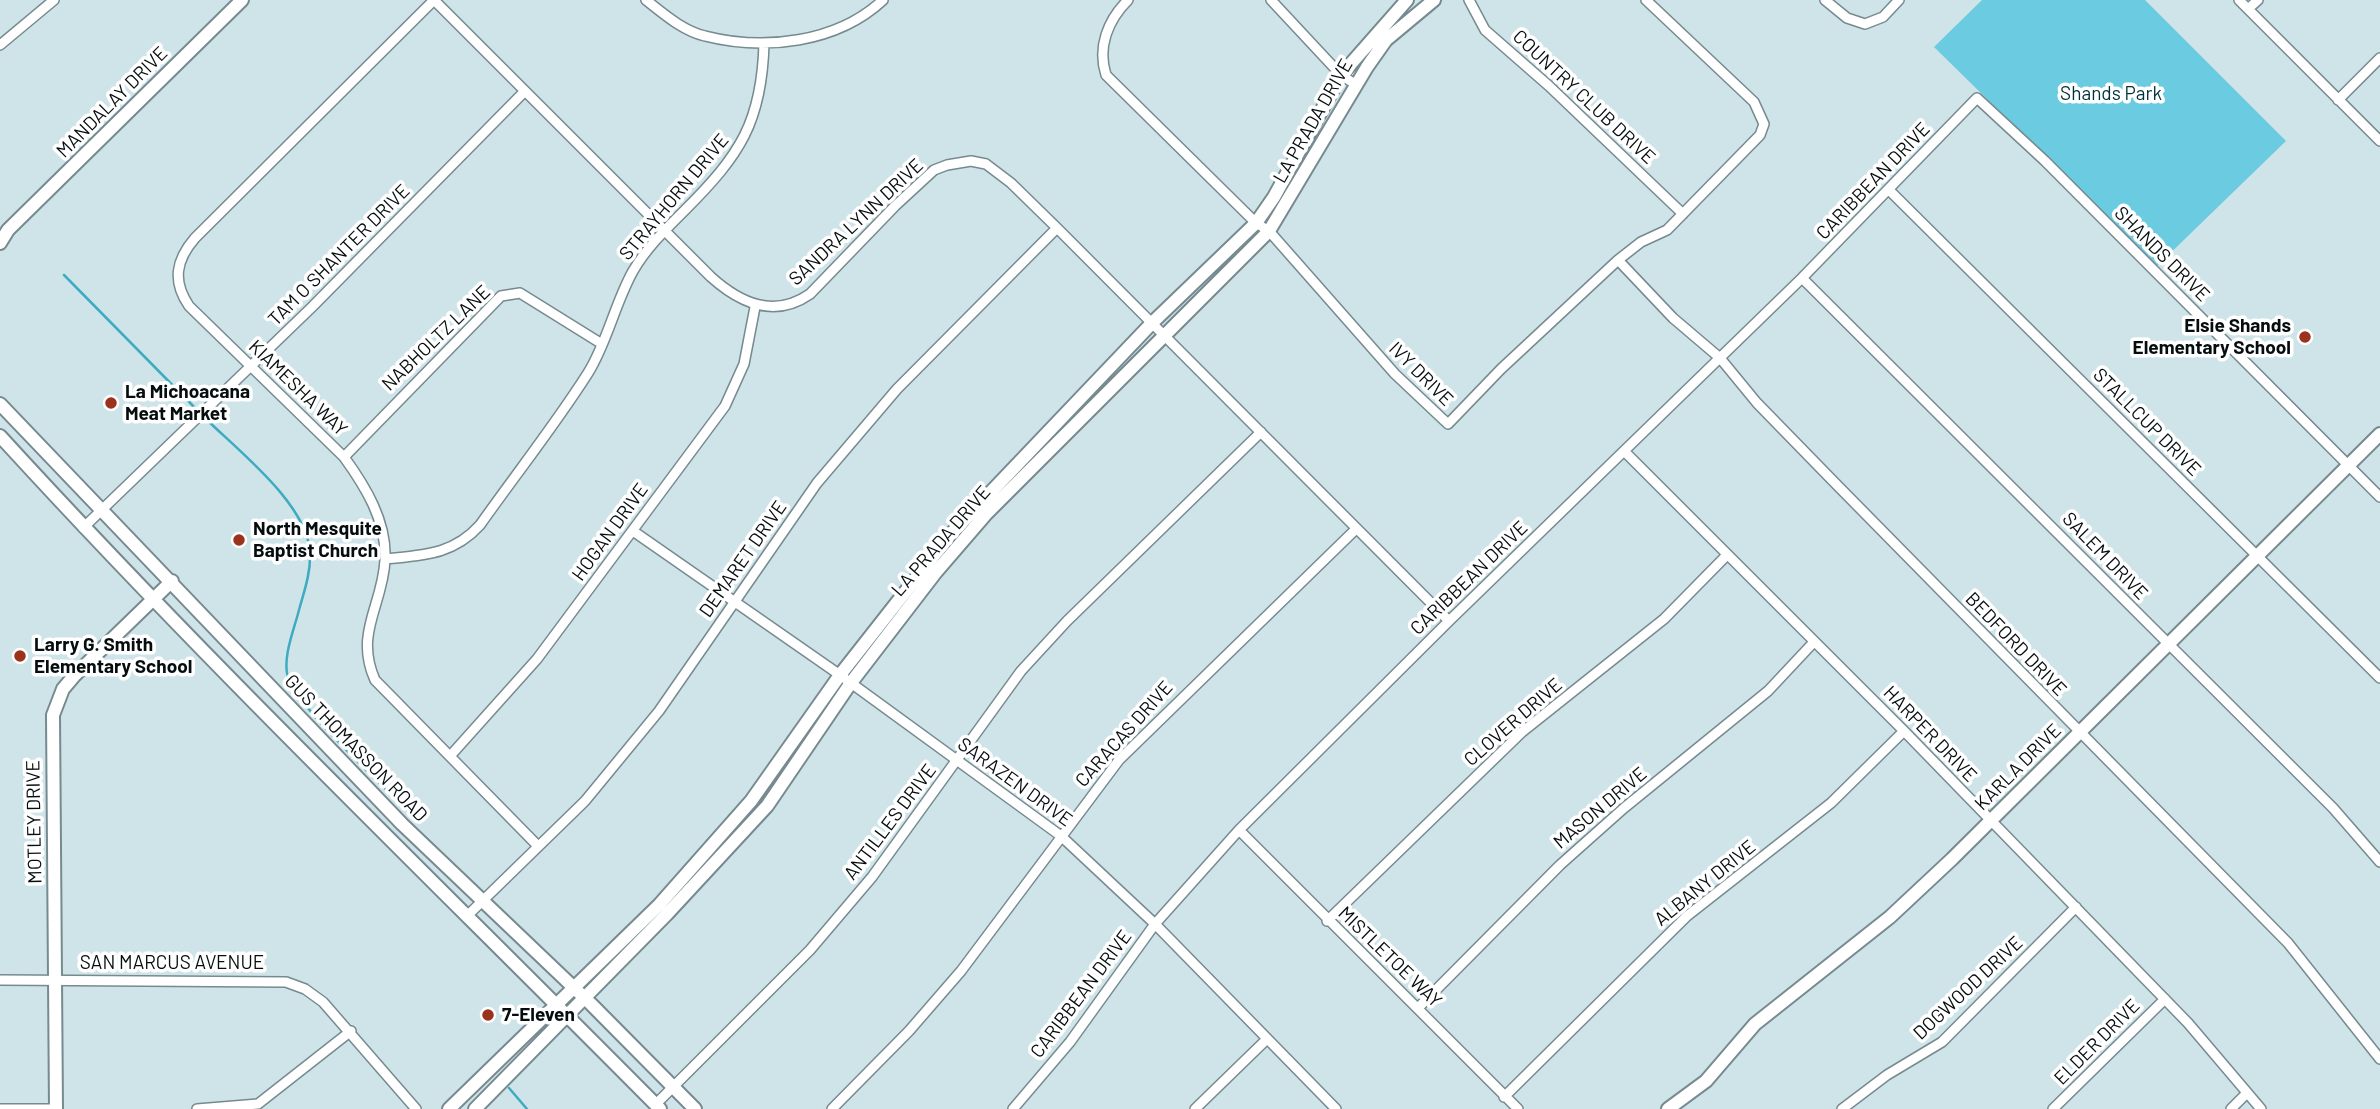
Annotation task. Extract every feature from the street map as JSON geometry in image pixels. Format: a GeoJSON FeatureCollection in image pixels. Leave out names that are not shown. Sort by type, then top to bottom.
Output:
{"type":"FeatureCollection","features":[{"type":"Feature","properties":{"kind":"main road","name":"MANDALAY DRIVE"},"geometry":{"type":"LineString","coordinates":[[0,243],[4,232],[242,0]]}},
{"type":"Feature","properties":{"kind":"main road","name":"LA PRADA DRIVE"},"geometry":{"type":"LineString","coordinates":[[449,1109],[573,986],[670,902],[751,801],[839,675],[950,535],[1152,323],[1256,223],[1341,75],[1408,0]]}},
{"type":"Feature","properties":{"kind":"main road"},"geometry":{"type":"LineString","coordinates":[[1408,0],[1421,11]]}},
{"type":"Feature","properties":{"kind":"main road","name":"LA PRADA DRIVE"},"geometry":{"type":"LineString","coordinates":[[475,1109],[584,997],[670,902],[767,806],[850,684],[936,572],[986,514],[1269,232],[1306,174],[1355,84],[1386,40],[1434,0]]}},
{"type":"Feature","properties":{"kind":"main road"},"geometry":{"type":"LineString","coordinates":[[1292,164],[1306,174]]}},
{"type":"Feature","properties":{"kind":"main road","name":"GUS THOMASSON ROAD"},"geometry":{"type":"LineString","coordinates":[[0,404],[103,508],[339,759],[480,900],[573,986],[695,1109]]}},
{"type":"Feature","properties":{"kind":"main road","name":"KARLA DRIVE"},"geometry":{"type":"LineString","coordinates":[[1668,1109],[1706,1081],[1755,1024],[1890,917],[2380,434]]}},
{"type":"Feature","properties":{"kind":"main road","name":"GUS THOMASSON ROAD"},"geometry":{"type":"LineString","coordinates":[[0,436],[83,528],[657,1107]]}},
{"type":"Feature","properties":{"kind":"main road","name":"MOTLEY DRIVE"},"geometry":{"type":"LineString","coordinates":[[56,1109],[53,716],[63,690],[74,676],[172,581]]}},
{"type":"Feature","properties":{"kind":"street"},"geometry":{"type":"LineString","coordinates":[[0,45],[54,0]]}},
{"type":"Feature","properties":{"kind":"street"},"geometry":{"type":"LineString","coordinates":[[434,0],[725,289],[755,307]]}},
{"type":"Feature","properties":{"kind":"street","name":"KIAMESHA WAY"},"geometry":{"type":"LineString","coordinates":[[434,0],[195,238],[180,257],[177,277],[184,298],[250,367],[344,457],[364,486],[379,518],[385,559],[366,638],[370,668],[375,680],[538,846]]}},
{"type":"Feature","properties":{"kind":"street"},"geometry":{"type":"LineString","coordinates":[[646,0],[671,20],[704,36],[764,43],[800,41],[835,29],[856,19],[883,0]]}},
{"type":"Feature","properties":{"kind":"street","name":"IVY DRIVE"},"geometry":{"type":"LineString","coordinates":[[1128,0],[1110,24],[1103,45],[1101,60],[1106,75],[1256,223],[1269,232],[1395,374],[1448,424],[1501,369],[1618,261],[1641,242],[1667,230],[1760,135],[1764,124],[1754,102],[1646,0]]}},
{"type":"Feature","properties":{"kind":"street"},"geometry":{"type":"LineString","coordinates":[[1271,0],[1341,75],[1355,84]]}},
{"type":"Feature","properties":{"kind":"street","name":"COUNTRY CLUB DRIVE"},"geometry":{"type":"LineString","coordinates":[[1469,0],[1485,30],[1549,86],[1683,214]]}},
{"type":"Feature","properties":{"kind":"street"},"geometry":{"type":"LineString","coordinates":[[1825,0],[1847,18],[1865,24],[1883,17],[1899,0]]}},
{"type":"Feature","properties":{"kind":"street"},"geometry":{"type":"LineString","coordinates":[[2239,0],[2380,141]]}},
{"type":"Feature","properties":{"kind":"street"},"geometry":{"type":"LineString","coordinates":[[2248,9],[2258,0]]}},
{"type":"Feature","properties":{"kind":"street","name":"STRAYHORN DRIVE"},"geometry":{"type":"LineString","coordinates":[[385,559],[438,554],[468,538],[589,371],[602,344],[612,313],[635,268],[664,230],[714,180],[740,146],[756,113],[764,43]]}},
{"type":"Feature","properties":{"kind":"street"},"geometry":{"type":"LineString","coordinates":[[2338,100],[2380,58]]}},
{"type":"Feature","properties":{"kind":"street","name":"TAM O SHANTER DRIVE"},"geometry":{"type":"LineString","coordinates":[[83,528],[250,367],[525,91]]}},
{"type":"Feature","properties":{"kind":"street","name":"CARIBBEAN DRIVE"},"geometry":{"type":"LineString","coordinates":[[1013,1109],[1070,1042],[1155,924],[1239,830],[1890,191],[1977,98]]}},
{"type":"Feature","properties":{"kind":"street","name":"SHANDS DRIVE"},"geometry":{"type":"LineString","coordinates":[[1977,98],[2045,162],[2380,497]]}},
{"type":"Feature","properties":{"kind":"street","name":"SANDRA LYNN DRIVE"},"geometry":{"type":"LineString","coordinates":[[755,307],[787,305],[810,294],[895,206],[934,170],[971,161],[986,164],[1011,183],[1057,228],[1449,621]]}},
{"type":"Feature","properties":{"kind":"street","name":"STALLCUP DRIVE"},"geometry":{"type":"LineString","coordinates":[[1890,191],[2380,678]]}},
{"type":"Feature","properties":{"kind":"street","name":"DEMARET DRIVE"},"geometry":{"type":"LineString","coordinates":[[467,916],[480,900],[585,801],[659,711],[817,483],[873,416],[944,339],[1057,228]]}},
{"type":"Feature","properties":{"kind":"street","name":"BEDFORD DRIVE"},"geometry":{"type":"LineString","coordinates":[[1618,261],[1673,318],[1720,358],[1757,403],[2288,943],[2380,1059]]}},
{"type":"Feature","properties":{"kind":"street","name":"SALEM DRIVE"},"geometry":{"type":"LineString","coordinates":[[1802,278],[2333,808],[2380,862]]}},
{"type":"Feature","properties":{"kind":"street","name":"NABHOLTZ LANE"},"geometry":{"type":"LineString","coordinates":[[344,457],[501,296],[520,293],[602,344]]}},
{"type":"Feature","properties":{"kind":"street","name":"HOGAN DRIVE"},"geometry":{"type":"LineString","coordinates":[[451,755],[537,659],[725,406],[744,364],[755,307]]}},
{"type":"Feature","properties":{"kind":"street","name":"ANTILLES DRIVE"},"geometry":{"type":"LineString","coordinates":[[657,1107],[673,1087],[810,950],[872,877],[1030,661],[1261,432]]}},
{"type":"Feature","properties":{"kind":"street","name":"HARPER DRIVE"},"geometry":{"type":"LineString","coordinates":[[1624,452],[2076,907],[2222,1060],[2261,1109]]}},
{"type":"Feature","properties":{"kind":"street","name":"CARACAS DRIVE"},"geometry":{"type":"LineString","coordinates":[[832,1109],[909,1031],[961,971],[1119,760],[1356,529]]}},
{"type":"Feature","properties":{"kind":"street","name":"SARAZEN DRIVE"},"geometry":{"type":"LineString","coordinates":[[633,531],[839,675],[1061,836],[1155,924],[1336,1109]]}},
{"type":"Feature","properties":{"kind":"street","name":"CLOVER DRIVE"},"geometry":{"type":"LineString","coordinates":[[1328,920],[1522,732],[1664,619],[1726,556]]}},
{"type":"Feature","properties":{"kind":"street","name":"MASON DRIVE"},"geometry":{"type":"LineString","coordinates":[[1418,1008],[1560,865],[1768,691],[1813,643]]}},
{"type":"Feature","properties":{"kind":"street","name":"ALBANY DRIVE"},"geometry":{"type":"LineString","coordinates":[[1504,1097],[1687,916],[1821,811],[1904,731]]}},
{"type":"Feature","properties":{"kind":"street","name":"MISTLETOE WAY"},"geometry":{"type":"LineString","coordinates":[[1239,830],[1518,1109]]}},
{"type":"Feature","properties":{"kind":"street","name":"DOGWOOD DRIVE"},"geometry":{"type":"LineString","coordinates":[[1842,1109],[1887,1075],[1914,1062],[1942,1042],[2076,907]]}},
{"type":"Feature","properties":{"kind":"street","name":"SAN MARCUS AVENUE"},"geometry":{"type":"LineString","coordinates":[[0,980],[286,982],[305,989],[323,1002],[351,1031],[416,1109]]}},
{"type":"Feature","properties":{"kind":"street","name":"ELDER DRIVE"},"geometry":{"type":"LineString","coordinates":[[2053,1109],[2165,999]]}},
{"type":"Feature","properties":{"kind":"street"},"geometry":{"type":"LineString","coordinates":[[197,1109],[258,1104],[351,1031]]}},
{"type":"Feature","properties":{"kind":"street"},"geometry":{"type":"LineString","coordinates":[[1195,1109],[1267,1039]]}},
{"type":"Feature","properties":{"kind":"street"},"geometry":{"type":"LineString","coordinates":[[2231,1109],[2247,1093]]}},
{"type":"Feature","properties":{"kind":"street"},"geometry":{"type":"LineString","coordinates":[[0,1109],[56,1109]]}},
{"type":"Feature","properties":{"kind":"green space","name":"Shands Park"},"geometry":{"type":"Polygon","coordinates":[[[1982,0],[2145,0],[2286,141],[2157,266],[1934,47],[1982,0]]]}},
{"type":"Feature","properties":{"kind":"waterway"},"geometry":{"type":"LineString","coordinates":[[64,275],[199,412]]}},
{"type":"Feature","properties":{"kind":"waterway"},"geometry":{"type":"LineString","coordinates":[[204,417],[269,479],[297,516],[306,534],[310,553],[309,567],[286,662],[288,678],[324,727],[410,813]]}},
{"type":"Feature","properties":{"kind":"waterway"},"geometry":{"type":"LineString","coordinates":[[509,1088],[527,1109]]}},
{"type":"Feature","properties":{"kind":"place","name":"Elsie Shands Elementary School"},"geometry":{"type":"Point","coordinates":[2305,337]}},
{"type":"Feature","properties":{"kind":"place","name":"La Michoacana Meat Market"},"geometry":{"type":"Point","coordinates":[111,403]}},
{"type":"Feature","properties":{"kind":"place","name":"North Mesquite Baptist Church"},"geometry":{"type":"Point","coordinates":[239,540]}},
{"type":"Feature","properties":{"kind":"place","name":"Larry G. Smith Elementary School"},"geometry":{"type":"Point","coordinates":[20,656]}},
{"type":"Feature","properties":{"kind":"place","name":"7-Eleven"},"geometry":{"type":"Point","coordinates":[488,1015]}}]}
